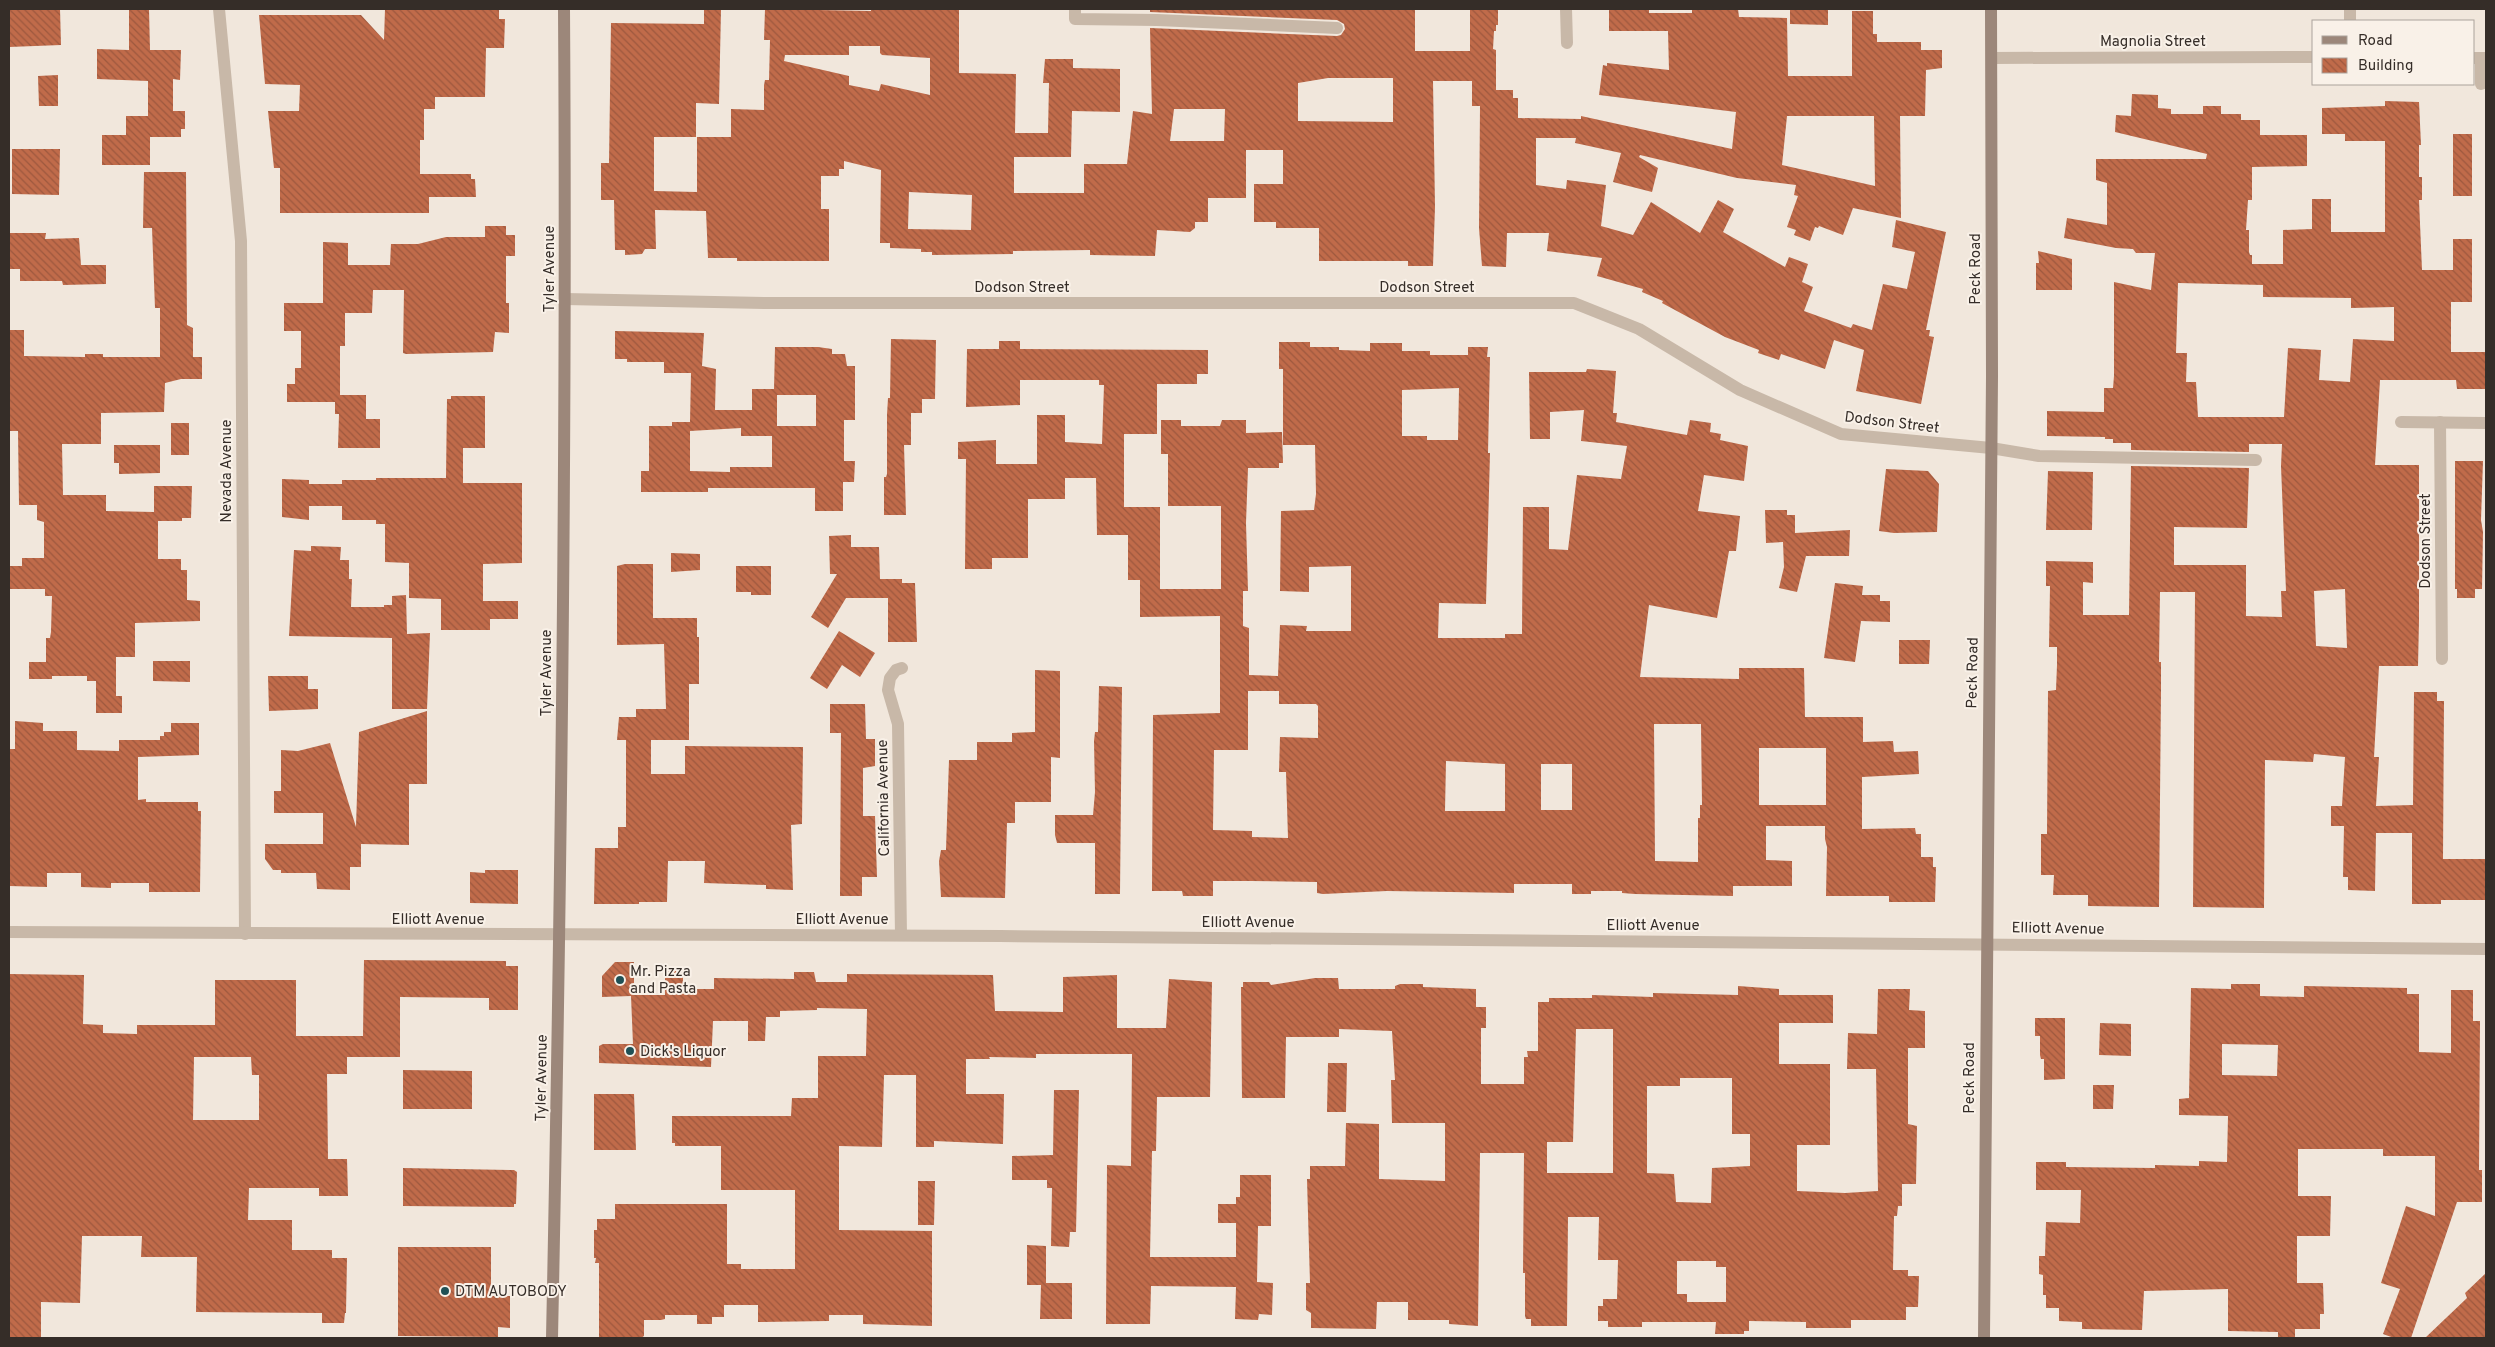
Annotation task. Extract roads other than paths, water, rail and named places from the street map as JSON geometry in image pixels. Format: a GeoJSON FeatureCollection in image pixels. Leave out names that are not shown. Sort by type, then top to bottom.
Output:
{"type":"FeatureCollection","features":[{"type":"Feature","properties":{"kind":"main road","name":"Tyler Avenue"},"geometry":{"type":"LineString","coordinates":[[552,1338],[561,936],[565,299],[564,9]]}},
{"type":"Feature","properties":{"kind":"main road","name":"Peck Road"},"geometry":{"type":"LineString","coordinates":[[1984,1338],[1991,448],[1992,9]]}},
{"type":"Feature","properties":{"kind":"street","name":"Nevada Avenue"},"geometry":{"type":"LineString","coordinates":[[219,9],[241,241],[245,934]]}},
{"type":"Feature","properties":{"kind":"street"},"geometry":{"type":"LineString","coordinates":[[1075,9],[1075,19],[1157,20],[1337,28]]}},
{"type":"Feature","properties":{"kind":"street"},"geometry":{"type":"LineString","coordinates":[[1566,9],[1567,43]]}},
{"type":"Feature","properties":{"kind":"street","name":"Magnolia Street"},"geometry":{"type":"LineString","coordinates":[[1992,58],[2312,57]]}},
{"type":"Feature","properties":{"kind":"street"},"geometry":{"type":"LineString","coordinates":[[2480,58],[2481,84]]}},
{"type":"Feature","properties":{"kind":"street","name":"Dodson Street"},"geometry":{"type":"LineString","coordinates":[[565,299],[765,303],[1574,303],[1639,329],[1740,390],[1841,434],[1991,448],[2039,456],[2256,460]]}},
{"type":"Feature","properties":{"kind":"street"},"geometry":{"type":"LineString","coordinates":[[2402,422],[2486,423]]}},
{"type":"Feature","properties":{"kind":"street","name":"Dodson Street"},"geometry":{"type":"LineString","coordinates":[[2440,422],[2442,659]]}},
{"type":"Feature","properties":{"kind":"street","name":"California Avenue"},"geometry":{"type":"LineString","coordinates":[[901,935],[898,724],[888,690],[890,678],[896,670],[902,668]]}},
{"type":"Feature","properties":{"kind":"street","name":"Elliott Avenue"},"geometry":{"type":"LineString","coordinates":[[9,932],[561,936],[901,935],[1986,943],[2486,950]]}},
{"type":"Feature","properties":{"kind":"place","name":"Mr. Pizza and Pasta"},"geometry":{"type":"Point","coordinates":[620,980]}},
{"type":"Feature","properties":{"kind":"place","name":"Dick's Liquor"},"geometry":{"type":"Point","coordinates":[630,1051]}},
{"type":"Feature","properties":{"kind":"place","name":"DTM AUTOBODY"},"geometry":{"type":"Point","coordinates":[445,1291]}}]}
